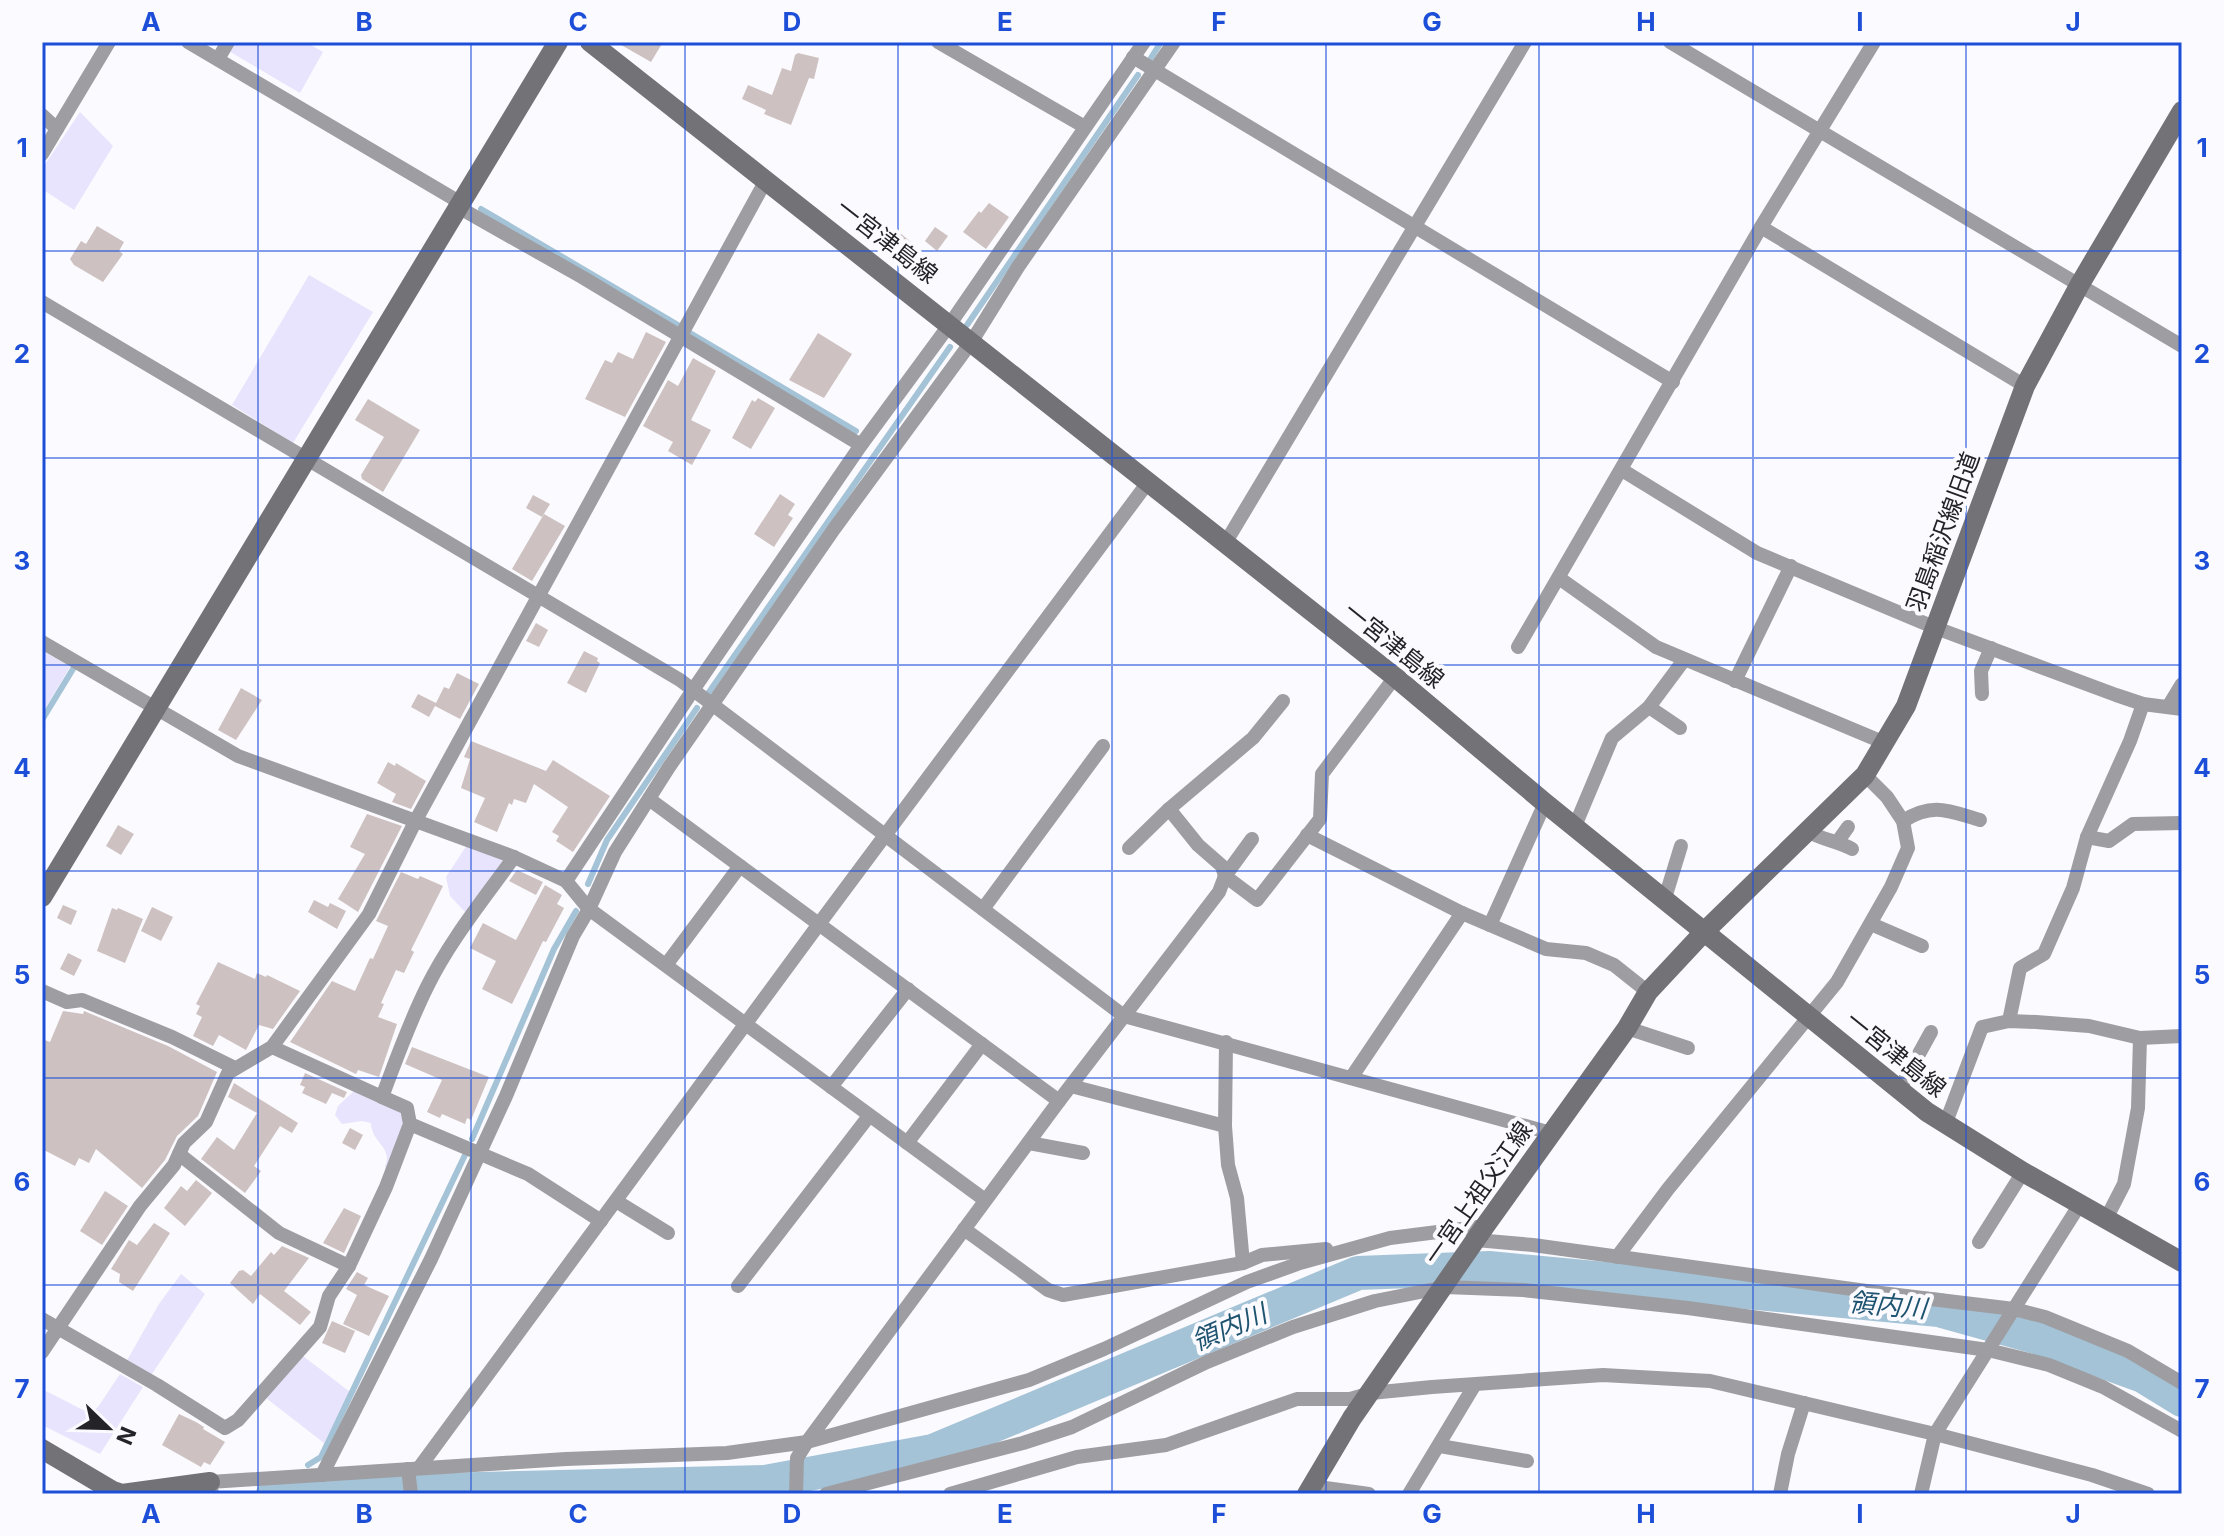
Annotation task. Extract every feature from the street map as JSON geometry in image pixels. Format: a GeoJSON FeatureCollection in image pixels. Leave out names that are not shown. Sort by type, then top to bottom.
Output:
{"type":"FeatureCollection","features":[{"type":"Feature","properties":{"kind":"main road"},"geometry":{"type":"LineString","coordinates":[[42,897],[558,42]]}},
{"type":"Feature","properties":{"kind":"main road","name":"一宮津島線"},"geometry":{"type":"LineString","coordinates":[[590,42],[1395,677],[1899,1090],[1945,1125],[2182,1262]]}},
{"type":"Feature","properties":{"kind":"main road","name":"羽島稲沢線旧道"},"geometry":{"type":"LineString","coordinates":[[1704,932],[1865,775],[1885,743],[1906,706],[1988,478],[2025,386],[2080,284],[2182,111]]}},
{"type":"Feature","properties":{"kind":"main road","name":"一宮上祖父江線"},"geometry":{"type":"LineString","coordinates":[[1309,1490],[1371,1393],[1627,1028],[1648,992],[1704,932]]}},
{"type":"Feature","properties":{"kind":"main road"},"geometry":{"type":"LineString","coordinates":[[42,1449],[122,1494],[211,1488]]}},
{"type":"Feature","properties":{"kind":"street"},"geometry":{"type":"LineString","coordinates":[[42,154],[109,42]]}},
{"type":"Feature","properties":{"kind":"street"},"geometry":{"type":"LineString","coordinates":[[188,42],[861,445]]}},
{"type":"Feature","properties":{"kind":"street"},"geometry":{"type":"LineString","coordinates":[[218,59],[228,42]]}},
{"type":"Feature","properties":{"kind":"street"},"geometry":{"type":"LineString","coordinates":[[938,42],[1085,127]]}},
{"type":"Feature","properties":{"kind":"street"},"geometry":{"type":"LineString","coordinates":[[566,881],[861,445],[950,324],[1144,42]]}},
{"type":"Feature","properties":{"kind":"street"},"geometry":{"type":"LineString","coordinates":[[322,1475],[431,1259],[573,936],[615,852],[712,705],[834,529],[972,341],[1018,267],[1174,42]]}},
{"type":"Feature","properties":{"kind":"street"},"geometry":{"type":"LineString","coordinates":[[1226,542],[1525,42]]}},
{"type":"Feature","properties":{"kind":"street"},"geometry":{"type":"LineString","coordinates":[[1670,42],[2182,346]]}},
{"type":"Feature","properties":{"kind":"street"},"geometry":{"type":"LineString","coordinates":[[1518,647],[1761,227],[1874,42]]}},
{"type":"Feature","properties":{"kind":"street"},"geometry":{"type":"LineString","coordinates":[[1133,57],[1673,382]]}},
{"type":"Feature","properties":{"kind":"street"},"geometry":{"type":"LineString","coordinates":[[42,115],[57,129]]}},
{"type":"Feature","properties":{"kind":"street"},"geometry":{"type":"LineString","coordinates":[[42,1352],[140,1206],[174,1165],[184,1143],[206,1122],[228,1073],[272,1047],[369,914],[416,820],[766,180]]}},
{"type":"Feature","properties":{"kind":"street"},"geometry":{"type":"LineString","coordinates":[[1761,227],[2025,386]]}},
{"type":"Feature","properties":{"kind":"street"},"geometry":{"type":"LineString","coordinates":[[42,302],[693,690],[1124,1016],[1551,1133]]}},
{"type":"Feature","properties":{"kind":"street"},"geometry":{"type":"LineString","coordinates":[[1622,470],[1757,553],[1936,628],[2143,704],[2175,708],[2182,684]]}},
{"type":"Feature","properties":{"kind":"street"},"geometry":{"type":"LineString","coordinates":[[410,1490],[414,1469],[1149,481]]}},
{"type":"Feature","properties":{"kind":"street"},"geometry":{"type":"LineString","coordinates":[[1735,681],[1791,566]]}},
{"type":"Feature","properties":{"kind":"street"},"geometry":{"type":"LineString","coordinates":[[1559,578],[1656,647],[1885,743]]}},
{"type":"Feature","properties":{"kind":"street"},"geometry":{"type":"LineString","coordinates":[[42,642],[238,756],[514,857],[566,881],[589,909],[985,1200]]}},
{"type":"Feature","properties":{"kind":"street"},"geometry":{"type":"LineString","coordinates":[[1982,694],[1981,671],[1991,648]]}},
{"type":"Feature","properties":{"kind":"street"},"geometry":{"type":"LineString","coordinates":[[1575,826],[1612,738],[1649,707],[1684,660]]}},
{"type":"Feature","properties":{"kind":"street"},"geometry":{"type":"LineString","coordinates":[[1169,809],[1198,845],[1222,866],[1225,876],[1257,900],[1320,819],[1322,774],[1395,677]]}},
{"type":"Feature","properties":{"kind":"street"},"geometry":{"type":"LineString","coordinates":[[1129,848],[1169,809],[1253,738],[1283,701]]}},
{"type":"Feature","properties":{"kind":"street"},"geometry":{"type":"LineString","coordinates":[[2009,1021],[2020,968],[2044,954],[2073,888],[2087,837],[2143,704]]}},
{"type":"Feature","properties":{"kind":"street"},"geometry":{"type":"LineString","coordinates":[[1649,707],[1680,728]]}},
{"type":"Feature","properties":{"kind":"street"},"geometry":{"type":"LineString","coordinates":[[983,909],[1103,746]]}},
{"type":"Feature","properties":{"kind":"street"},"geometry":{"type":"LineString","coordinates":[[1617,1257],[1837,982],[1871,924],[1908,848],[1903,821],[1887,797],[1865,775]]}},
{"type":"Feature","properties":{"kind":"street"},"geometry":{"type":"LineString","coordinates":[[649,799],[1059,1101]]}},
{"type":"Feature","properties":{"kind":"street"},"geometry":{"type":"LineString","coordinates":[[1490,925],[1545,803]]}},
{"type":"Feature","properties":{"kind":"street"},"geometry":{"type":"LineString","coordinates":[[1903,821],[1919,811],[1941,808],[1980,820]]}},
{"type":"Feature","properties":{"kind":"street"},"geometry":{"type":"LineString","coordinates":[[2087,837],[2109,841],[2133,824],[2182,823]]}},
{"type":"Feature","properties":{"kind":"street"},"geometry":{"type":"LineString","coordinates":[[1838,841],[1848,827]]}},
{"type":"Feature","properties":{"kind":"street"},"geometry":{"type":"LineString","coordinates":[[1809,832],[1852,849]]}},
{"type":"Feature","properties":{"kind":"street"},"geometry":{"type":"LineString","coordinates":[[1307,835],[1462,913],[1546,949],[1586,953],[1614,965],[1648,992]]}},
{"type":"Feature","properties":{"kind":"street"},"geometry":{"type":"LineString","coordinates":[[796,1494],[797,1458],[807,1442],[1059,1101],[1219,892],[1225,876],[1252,839]]}},
{"type":"Feature","properties":{"kind":"street"},"geometry":{"type":"LineString","coordinates":[[1665,898],[1681,846]]}},
{"type":"Feature","properties":{"kind":"street"},"geometry":{"type":"LineString","coordinates":[[382,1097],[428,986],[462,929],[514,857]]}},
{"type":"Feature","properties":{"kind":"street"},"geometry":{"type":"LineString","coordinates":[[666,965],[740,866]]}},
{"type":"Feature","properties":{"kind":"street"},"geometry":{"type":"LineString","coordinates":[[1351,1078],[1462,913]]}},
{"type":"Feature","properties":{"kind":"street"},"geometry":{"type":"LineString","coordinates":[[1871,924],[1922,946]]}},
{"type":"Feature","properties":{"kind":"street"},"geometry":{"type":"LineString","coordinates":[[831,1087],[908,989]]}},
{"type":"Feature","properties":{"kind":"street"},"geometry":{"type":"LineString","coordinates":[[42,991],[67,1002],[82,1000],[172,1037],[235,1068]]}},
{"type":"Feature","properties":{"kind":"street"},"geometry":{"type":"LineString","coordinates":[[1945,1125],[1982,1027],[2009,1021],[2089,1026],[2140,1038],[2182,1036]]}},
{"type":"Feature","properties":{"kind":"street"},"geometry":{"type":"LineString","coordinates":[[1627,1028],[1688,1048]]}},
{"type":"Feature","properties":{"kind":"street"},"geometry":{"type":"LineString","coordinates":[[1899,1090],[1931,1032]]}},
{"type":"Feature","properties":{"kind":"street"},"geometry":{"type":"LineString","coordinates":[[2106,1219],[2124,1184],[2127,1169],[2138,1108],[2140,1038]]}},
{"type":"Feature","properties":{"kind":"street"},"geometry":{"type":"LineString","coordinates":[[1226,1042],[1225,1126],[1228,1165],[1237,1198],[1243,1263]]}},
{"type":"Feature","properties":{"kind":"street"},"geometry":{"type":"LineString","coordinates":[[907,1143],[982,1044]]}},
{"type":"Feature","properties":{"kind":"street"},"geometry":{"type":"LineString","coordinates":[[42,1319],[225,1428],[238,1420],[320,1327],[329,1296],[349,1266],[386,1187],[410,1124],[407,1108],[272,1047]]}},
{"type":"Feature","properties":{"kind":"street"},"geometry":{"type":"LineString","coordinates":[[1071,1086],[1225,1126]]}},
{"type":"Feature","properties":{"kind":"street"},"geometry":{"type":"LineString","coordinates":[[738,1286],[869,1116]]}},
{"type":"Feature","properties":{"kind":"street"},"geometry":{"type":"LineString","coordinates":[[410,1124],[528,1174],[601,1221]]}},
{"type":"Feature","properties":{"kind":"street"},"geometry":{"type":"LineString","coordinates":[[1029,1143],[1083,1153]]}},
{"type":"Feature","properties":{"kind":"street"},"geometry":{"type":"LineString","coordinates":[[179,1154],[279,1233],[349,1266]]}},
{"type":"Feature","properties":{"kind":"street"},"geometry":{"type":"LineString","coordinates":[[1979,1242],[2023,1172]]}},
{"type":"Feature","properties":{"kind":"street"},"geometry":{"type":"LineString","coordinates":[[616,1201],[668,1233]]}},
{"type":"Feature","properties":{"kind":"street"},"geometry":{"type":"LineString","coordinates":[[1921,1494],[1935,1434],[2080,1204]]}},
{"type":"Feature","properties":{"kind":"street"},"geometry":{"type":"LineString","coordinates":[[964,1229],[1048,1290],[1063,1295],[1243,1263],[1262,1255],[1364,1245]]}},
{"type":"Feature","properties":{"kind":"street"},"geometry":{"type":"LineString","coordinates":[[211,1488],[322,1475],[566,1459],[727,1453],[807,1442],[1029,1380],[1104,1349],[1247,1282],[1364,1245],[1405,1236],[1478,1237],[2013,1310],[2045,1317],[2128,1351],[2182,1383]]}},
{"type":"Feature","properties":{"kind":"street"},"geometry":{"type":"LineString","coordinates":[[826,1494],[1023,1443],[1072,1427],[1207,1362],[1293,1327],[1375,1301],[1447,1284],[1688,1308],[1989,1348],[2049,1365],[2103,1387],[2182,1431]]}},
{"type":"Feature","properties":{"kind":"street"},"geometry":{"type":"LineString","coordinates":[[950,1494],[1077,1457],[1166,1445],[1297,1399],[1350,1399],[1371,1393],[1618,1376],[1710,1381],[1935,1434],[2092,1475],[2148,1494]]}},
{"type":"Feature","properties":{"kind":"street"},"geometry":{"type":"LineString","coordinates":[[1409,1494],[1474,1386]]}},
{"type":"Feature","properties":{"kind":"street"},"geometry":{"type":"LineString","coordinates":[[1780,1494],[1788,1454],[1804,1403]]}},
{"type":"Feature","properties":{"kind":"street"},"geometry":{"type":"LineString","coordinates":[[1440,1446],[1527,1461]]}},
{"type":"Feature","properties":{"kind":"street"},"geometry":{"type":"LineString","coordinates":[[1309,1490],[1346,1489],[1369,1494]]}},
{"type":"Feature","properties":{"kind":"shaded area"},"geometry":{"type":"Polygon","coordinates":[[[232,42],[306,42],[323,52],[300,93],[227,50],[232,42]]]}},
{"type":"Feature","properties":{"kind":"shaded area"},"geometry":{"type":"Polygon","coordinates":[[[80,112],[113,146],[74,210],[42,189],[42,169],[80,112]]]}},
{"type":"Feature","properties":{"kind":"shaded area"},"geometry":{"type":"Polygon","coordinates":[[[309,275],[373,312],[293,443],[232,405],[309,275]]]}},
{"type":"Feature","properties":{"kind":"shaded area"},"geometry":{"type":"Polygon","coordinates":[[[42,650],[70,667],[42,714],[42,650]]]}},
{"type":"Feature","properties":{"kind":"shaded area"},"geometry":{"type":"Polygon","coordinates":[[[467,845],[503,857],[503,862],[467,914],[450,896],[446,877],[467,845]]]}},
{"type":"Feature","properties":{"kind":"shaded area"},"geometry":{"type":"Polygon","coordinates":[[[356,1089],[401,1110],[407,1123],[389,1170],[385,1167],[387,1155],[374,1135],[371,1123],[342,1124],[335,1115],[338,1106],[356,1089]]]}},
{"type":"Feature","properties":{"kind":"shaded area"},"geometry":{"type":"Polygon","coordinates":[[[181,1274],[205,1294],[150,1377],[126,1362],[159,1304],[181,1274]]]}},
{"type":"Feature","properties":{"kind":"shaded area"},"geometry":{"type":"Polygon","coordinates":[[[303,1356],[350,1392],[324,1443],[266,1398],[303,1356]]]}},
{"type":"Feature","properties":{"kind":"shaded area"},"geometry":{"type":"Polygon","coordinates":[[[120,1374],[143,1387],[100,1454],[42,1425],[42,1389],[89,1413],[98,1407],[120,1374]]]}},
{"type":"Feature","properties":{"kind":"building"},"geometry":{"type":"Polygon","coordinates":[[[616,42],[663,42],[651,62],[616,42]]]}},
{"type":"Feature","properties":{"kind":"building"},"geometry":{"type":"Polygon","coordinates":[[[798,53],[819,58],[814,79],[809,78],[791,125],[764,114],[766,110],[742,99],[748,85],[772,95],[782,68],[791,71],[798,53]]]}},
{"type":"Feature","properties":{"kind":"building"},"geometry":{"type":"Polygon","coordinates":[[[989,203],[1009,217],[986,249],[963,232],[989,203]]]}},
{"type":"Feature","properties":{"kind":"building"},"geometry":{"type":"Polygon","coordinates":[[[97,226],[124,242],[119,251],[123,254],[103,282],[74,265],[70,259],[81,241],[86,244],[97,226]]]}},
{"type":"Feature","properties":{"kind":"building"},"geometry":{"type":"Polygon","coordinates":[[[935,227],[948,236],[937,251],[925,241],[935,227]]]}},
{"type":"Feature","properties":{"kind":"building"},"geometry":{"type":"Polygon","coordinates":[[[900,233],[911,242],[901,254],[890,244],[900,233]]]}},
{"type":"Feature","properties":{"kind":"building"},"geometry":{"type":"Polygon","coordinates":[[[646,332],[666,342],[625,417],[585,399],[605,360],[612,363],[618,352],[633,359],[646,332]]]}},
{"type":"Feature","properties":{"kind":"building"},"geometry":{"type":"Polygon","coordinates":[[[818,333],[852,354],[824,398],[789,380],[818,333]]]}},
{"type":"Feature","properties":{"kind":"building"},"geometry":{"type":"Polygon","coordinates":[[[693,358],[716,371],[691,420],[711,430],[692,465],[668,451],[673,442],[643,426],[668,380],[678,386],[693,358]]]}},
{"type":"Feature","properties":{"kind":"building"},"geometry":{"type":"Polygon","coordinates":[[[758,398],[775,408],[751,449],[732,438],[752,400],[755,402],[758,398]]]}},
{"type":"Feature","properties":{"kind":"building"},"geometry":{"type":"Polygon","coordinates":[[[368,399],[420,430],[383,492],[362,479],[361,475],[384,437],[355,420],[368,399]]]}},
{"type":"Feature","properties":{"kind":"building"},"geometry":{"type":"Polygon","coordinates":[[[780,494],[795,504],[788,515],[793,518],[774,547],[754,534],[780,494]]]}},
{"type":"Feature","properties":{"kind":"building"},"geometry":{"type":"Polygon","coordinates":[[[533,495],[550,504],[542,517],[526,508],[533,495]]]}},
{"type":"Feature","properties":{"kind":"building"},"geometry":{"type":"Polygon","coordinates":[[[544,514],[565,526],[532,581],[512,569],[544,514]]]}},
{"type":"Feature","properties":{"kind":"building"},"geometry":{"type":"Polygon","coordinates":[[[536,623],[548,630],[539,647],[526,641],[536,623]]]}},
{"type":"Feature","properties":{"kind":"building"},"geometry":{"type":"Polygon","coordinates":[[[584,651],[598,658],[600,663],[586,693],[567,683],[584,651]]]}},
{"type":"Feature","properties":{"kind":"building"},"geometry":{"type":"Polygon","coordinates":[[[457,673],[479,684],[460,719],[435,706],[429,717],[411,707],[418,694],[436,703],[444,687],[449,689],[457,673]]]}},
{"type":"Feature","properties":{"kind":"building"},"geometry":{"type":"Polygon","coordinates":[[[241,688],[262,700],[236,740],[218,730],[241,688]]]}},
{"type":"Feature","properties":{"kind":"building"},"geometry":{"type":"Polygon","coordinates":[[[471,741],[546,771],[553,760],[610,796],[573,852],[556,841],[559,836],[552,832],[568,807],[534,784],[526,803],[514,799],[512,805],[509,803],[497,832],[474,822],[485,798],[461,788],[470,759],[464,757],[471,741]]]}},
{"type":"Feature","properties":{"kind":"building"},"geometry":{"type":"Polygon","coordinates":[[[388,762],[395,766],[396,763],[426,781],[411,809],[392,802],[396,794],[377,783],[388,762]]]}},
{"type":"Feature","properties":{"kind":"building"},"geometry":{"type":"Polygon","coordinates":[[[367,814],[402,826],[358,912],[338,899],[365,854],[350,847],[367,814]]]}},
{"type":"Feature","properties":{"kind":"building"},"geometry":{"type":"Polygon","coordinates":[[[118,825],[134,834],[121,855],[106,846],[118,825]]]}},
{"type":"Feature","properties":{"kind":"building"},"geometry":{"type":"Polygon","coordinates":[[[517,870],[543,882],[536,895],[509,881],[517,870]]]}},
{"type":"Feature","properties":{"kind":"building"},"geometry":{"type":"Polygon","coordinates":[[[401,872],[443,886],[411,950],[414,952],[404,973],[396,970],[381,1003],[384,1004],[378,1017],[397,1024],[379,1077],[358,1070],[356,1074],[290,1042],[332,981],[355,991],[388,926],[376,921],[401,872]]]}},
{"type":"Feature","properties":{"kind":"building"},"geometry":{"type":"Polygon","coordinates":[[[545,885],[562,895],[557,904],[564,908],[546,942],[543,941],[512,1004],[482,989],[496,961],[470,948],[483,923],[516,940],[545,885]]]}},
{"type":"Feature","properties":{"kind":"building"},"geometry":{"type":"Polygon","coordinates":[[[314,900],[346,911],[337,929],[308,912],[314,900]]]}},
{"type":"Feature","properties":{"kind":"building"},"geometry":{"type":"Polygon","coordinates":[[[63,905],[77,911],[71,925],[57,918],[63,905]]]}},
{"type":"Feature","properties":{"kind":"building"},"geometry":{"type":"Polygon","coordinates":[[[152,907],[173,917],[161,941],[141,931],[152,907]]]}},
{"type":"Feature","properties":{"kind":"building"},"geometry":{"type":"Polygon","coordinates":[[[112,908],[143,919],[125,963],[97,951],[112,908]]]}},
{"type":"Feature","properties":{"kind":"building"},"geometry":{"type":"Polygon","coordinates":[[[68,953],[82,960],[74,976],[60,969],[68,953]]]}},
{"type":"Feature","properties":{"kind":"building"},"geometry":{"type":"Polygon","coordinates":[[[218,962],[255,979],[257,973],[267,975],[300,991],[273,1029],[259,1025],[246,1050],[219,1035],[213,1046],[193,1036],[202,1017],[196,1014],[200,1006],[196,1004],[218,962]]]}},
{"type":"Feature","properties":{"kind":"building"},"geometry":{"type":"Polygon","coordinates":[[[63,1011],[83,1014],[84,1011],[168,1046],[217,1072],[198,1116],[177,1136],[165,1160],[142,1188],[96,1149],[89,1163],[79,1158],[75,1166],[42,1149],[42,1039],[50,1042],[63,1011]]]}},
{"type":"Feature","properties":{"kind":"building"},"geometry":{"type":"Polygon","coordinates":[[[412,1047],[489,1077],[471,1120],[467,1118],[465,1124],[442,1114],[440,1118],[427,1112],[442,1080],[405,1064],[412,1047]]]}},
{"type":"Feature","properties":{"kind":"building"},"geometry":{"type":"Polygon","coordinates":[[[305,1073],[347,1092],[344,1098],[332,1093],[326,1104],[302,1093],[305,1087],[300,1085],[305,1073]]]}},
{"type":"Feature","properties":{"kind":"building"},"geometry":{"type":"Polygon","coordinates":[[[234,1083],[298,1123],[292,1133],[280,1126],[254,1166],[261,1171],[245,1193],[201,1159],[217,1137],[234,1150],[257,1113],[228,1097],[234,1083]]]}},
{"type":"Feature","properties":{"kind":"building"},"geometry":{"type":"Polygon","coordinates":[[[350,1128],[363,1135],[355,1150],[342,1143],[350,1128]]]}},
{"type":"Feature","properties":{"kind":"building"},"geometry":{"type":"Polygon","coordinates":[[[196,1180],[212,1193],[185,1226],[164,1208],[181,1186],[187,1191],[196,1180]]]}},
{"type":"Feature","properties":{"kind":"building"},"geometry":{"type":"Polygon","coordinates":[[[105,1191],[128,1206],[102,1245],[80,1231],[105,1191]]]}},
{"type":"Feature","properties":{"kind":"building"},"geometry":{"type":"Polygon","coordinates":[[[344,1208],[361,1216],[344,1253],[323,1243],[344,1208]]]}},
{"type":"Feature","properties":{"kind":"building"},"geometry":{"type":"Polygon","coordinates":[[[154,1223],[170,1233],[133,1291],[119,1282],[120,1274],[111,1269],[129,1240],[137,1245],[154,1223]]]}},
{"type":"Feature","properties":{"kind":"building"},"geometry":{"type":"Polygon","coordinates":[[[282,1246],[309,1258],[284,1291],[311,1312],[300,1325],[260,1294],[253,1304],[230,1283],[239,1271],[243,1270],[251,1276],[271,1252],[274,1255],[282,1246]]]}},
{"type":"Feature","properties":{"kind":"building"},"geometry":{"type":"Polygon","coordinates":[[[357,1272],[368,1278],[364,1285],[389,1296],[369,1336],[343,1324],[357,1295],[346,1289],[357,1272]]]}},
{"type":"Feature","properties":{"kind":"building"},"geometry":{"type":"Polygon","coordinates":[[[332,1321],[355,1331],[345,1353],[322,1343],[332,1321]]]}},
{"type":"Feature","properties":{"kind":"building"},"geometry":{"type":"Polygon","coordinates":[[[179,1414],[225,1442],[210,1465],[204,1462],[201,1467],[162,1445],[179,1414]]]}},
{"type":"Feature","properties":{"kind":"waterway"},"geometry":{"type":"LineString","coordinates":[[1149,61],[1161,42]]}},
{"type":"Feature","properties":{"kind":"waterway"},"geometry":{"type":"LineString","coordinates":[[967,325],[1138,75]]}},
{"type":"Feature","properties":{"kind":"waterway"},"geometry":{"type":"LineString","coordinates":[[481,209],[678,325]]}},
{"type":"Feature","properties":{"kind":"waterway"},"geometry":{"type":"LineString","coordinates":[[690,333],[856,431]]}},
{"type":"Feature","properties":{"kind":"waterway"},"geometry":{"type":"LineString","coordinates":[[707,695],[950,347]]}},
{"type":"Feature","properties":{"kind":"waterway"},"geometry":{"type":"LineString","coordinates":[[42,720],[73,669]]}},
{"type":"Feature","properties":{"kind":"waterway"},"geometry":{"type":"LineString","coordinates":[[588,884],[607,840],[697,708]]}},
{"type":"Feature","properties":{"kind":"waterway"},"geometry":{"type":"LineString","coordinates":[[472,1139],[554,949],[576,911]]}},
{"type":"Feature","properties":{"kind":"waterway"},"geometry":{"type":"LineString","coordinates":[[308,1465],[321,1457],[465,1155]]}},
{"type":"Feature","properties":{"kind":"waterway","name":"領内川"},"geometry":{"type":"LineString","coordinates":[[273,1494],[765,1482],[933,1451],[1358,1273],[1489,1268],[1939,1310],[2036,1337],[2143,1376],[2182,1400]]}}]}
